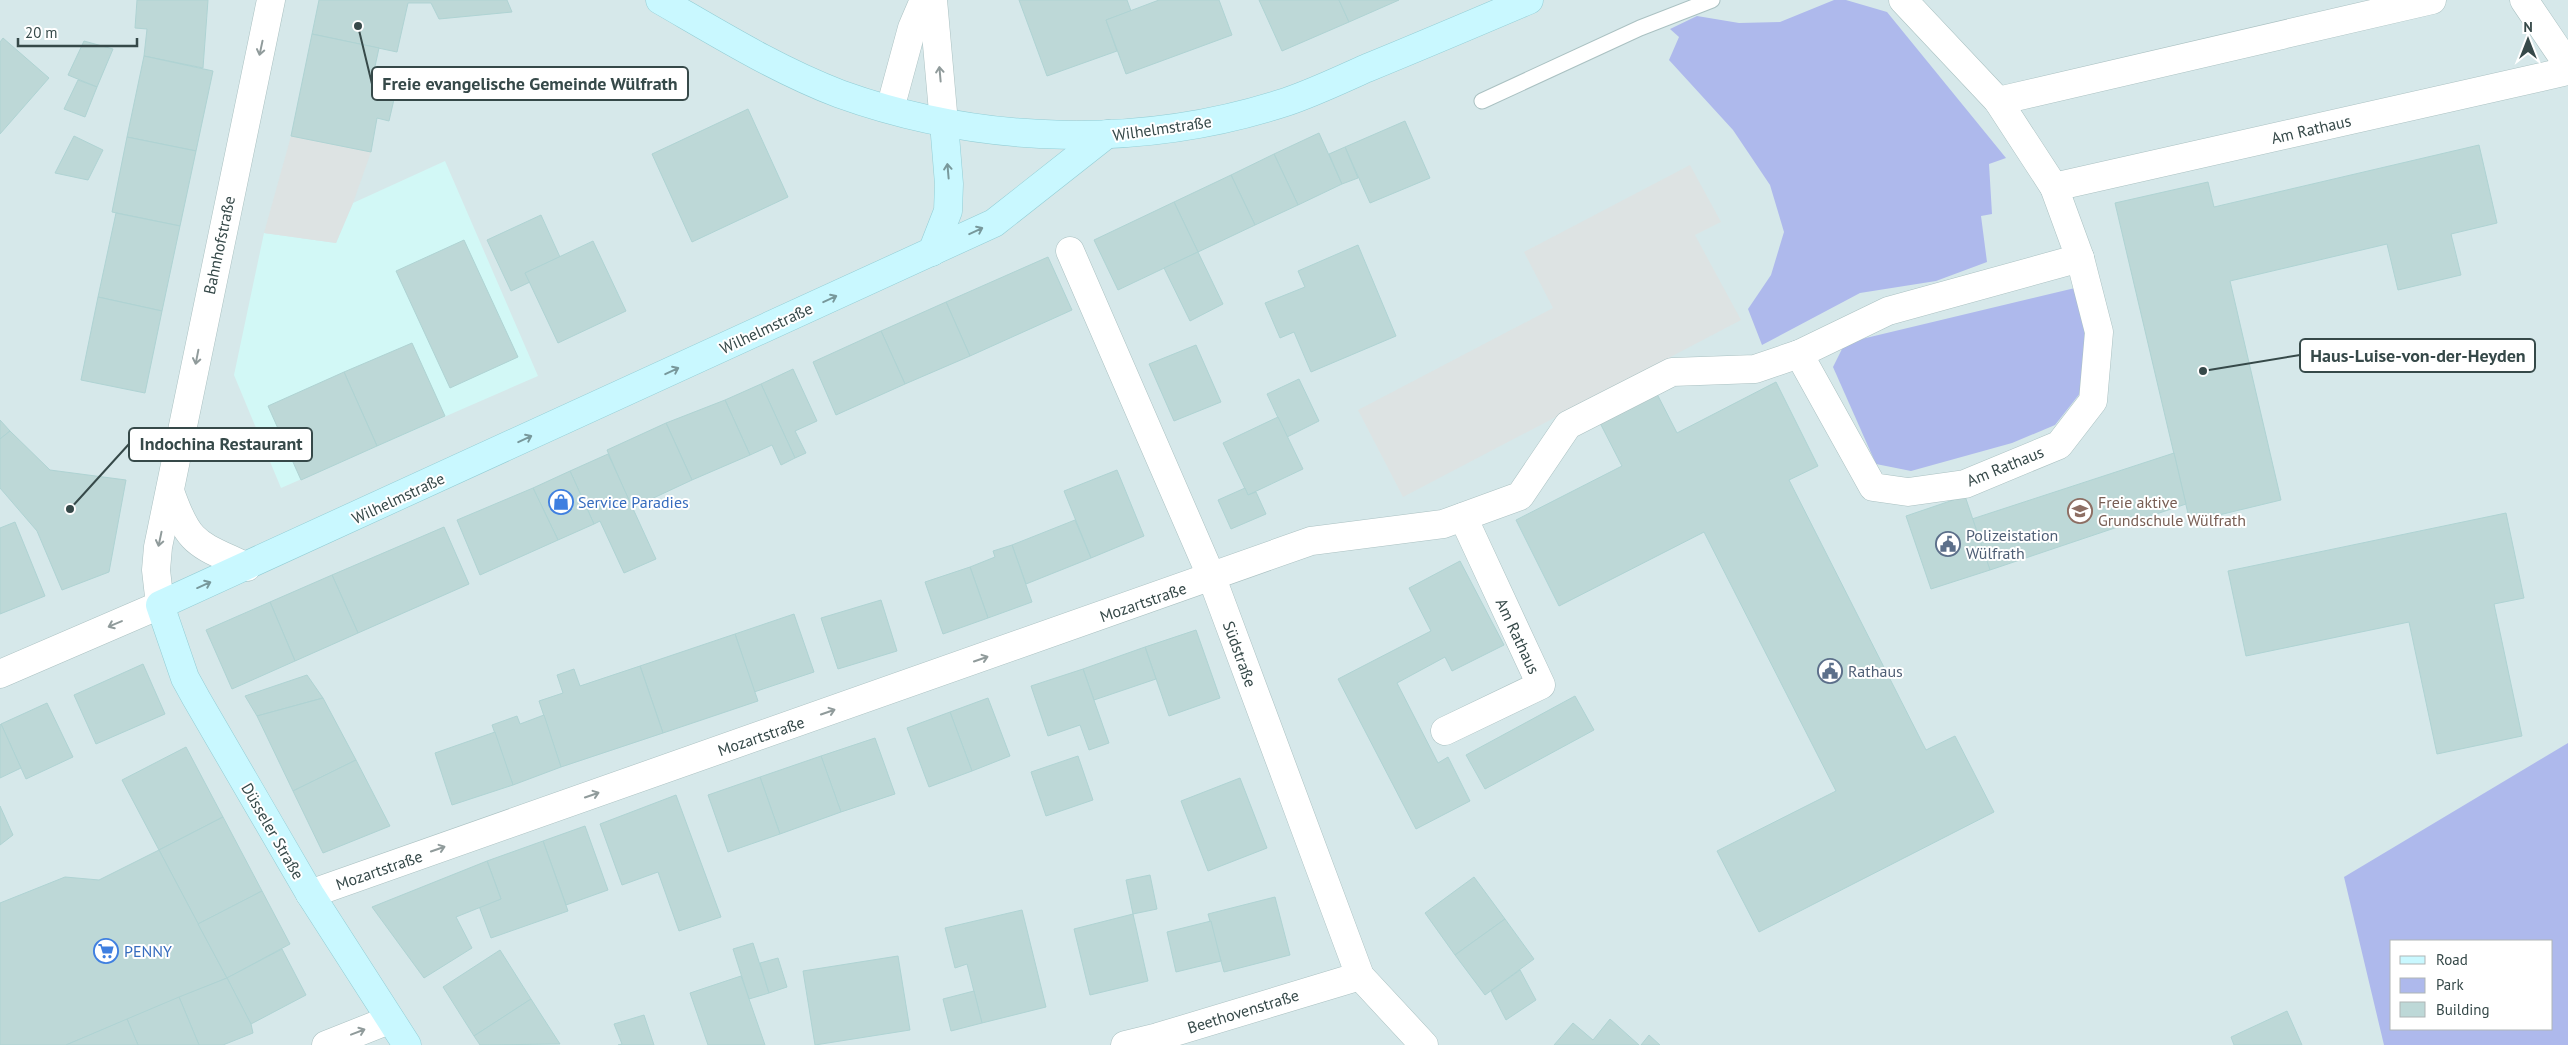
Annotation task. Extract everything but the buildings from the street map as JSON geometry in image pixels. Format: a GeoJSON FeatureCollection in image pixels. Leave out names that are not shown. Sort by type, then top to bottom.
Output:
{"type":"FeatureCollection","features":[{"type":"Feature","properties":{"kind":"main road"},"geometry":{"type":"LineString","coordinates":[[660,0],[771,64],[840,93],[890,109],[944,122],[1014,132],[1108,134]]}},
{"type":"Feature","properties":{"kind":"main road","name":"Wilhelmstraße"},"geometry":{"type":"LineString","coordinates":[[160,605],[248,567],[994,223],[1108,134],[1169,129],[1211,122],[1288,102],[1529,0]]}},
{"type":"Feature","properties":{"kind":"main road"},"geometry":{"type":"LineString","coordinates":[[932,252],[948,211],[949,184],[944,122]]}},
{"type":"Feature","properties":{"kind":"main road","name":"Düsseler Straße"},"geometry":{"type":"LineString","coordinates":[[160,605],[185,678],[196,698],[310,894],[389,1020],[407,1045]]}},
{"type":"Feature","properties":{"kind":"street","name":"Bahnhofstraße"},"geometry":{"type":"LineString","coordinates":[[160,605],[156,570],[157,554],[271,0]]}},
{"type":"Feature","properties":{"kind":"street"},"geometry":{"type":"LineString","coordinates":[[890,109],[912,28],[924,0]]}},
{"type":"Feature","properties":{"kind":"street"},"geometry":{"type":"LineString","coordinates":[[933,0],[944,122]]}},
{"type":"Feature","properties":{"kind":"street","name":"Am Rathaus"},"geometry":{"type":"LineString","coordinates":[[1799,354],[1873,487],[1908,492],[1965,484],[2059,445],[2093,401],[2099,332],[2080,258],[2054,188],[1998,101],[1903,0]]}},
{"type":"Feature","properties":{"kind":"street"},"geometry":{"type":"LineString","coordinates":[[1998,101],[2432,0]]}},
{"type":"Feature","properties":{"kind":"street"},"geometry":{"type":"LineString","coordinates":[[2524,0],[2568,65]]}},
{"type":"Feature","properties":{"kind":"street","name":"Am Rathaus"},"geometry":{"type":"LineString","coordinates":[[2054,188],[2568,71]]}},
{"type":"Feature","properties":{"kind":"street","name":"Südstraße"},"geometry":{"type":"LineString","coordinates":[[1070,251],[1212,578],[1360,976],[1424,1045]]}},
{"type":"Feature","properties":{"kind":"street"},"geometry":{"type":"LineString","coordinates":[[1212,578],[1311,541],[1443,524],[1520,496],[1568,425],[1672,372],[1755,369],[1799,354],[1888,311],[2080,258]]}},
{"type":"Feature","properties":{"kind":"street"},"geometry":{"type":"LineString","coordinates":[[170,491],[181,522],[196,542],[248,567]]}},
{"type":"Feature","properties":{"kind":"street","name":"Am Rathaus"},"geometry":{"type":"LineString","coordinates":[[1445,731],[1541,685],[1463,517]]}},
{"type":"Feature","properties":{"kind":"street","name":"Mozartstraße"},"geometry":{"type":"LineString","coordinates":[[310,894],[1212,578]]}},
{"type":"Feature","properties":{"kind":"street","name":"Wilhelmstraße"},"geometry":{"type":"LineString","coordinates":[[0,674],[160,605]]}},
{"type":"Feature","properties":{"kind":"street","name":"Beethovenstraße"},"geometry":{"type":"LineString","coordinates":[[1125,1045],[1158,1037],[1360,976]]}},
{"type":"Feature","properties":{"kind":"street"},"geometry":{"type":"LineString","coordinates":[[326,1045],[389,1020]]}},
{"type":"Feature","properties":{"kind":"lane"},"geometry":{"type":"LineString","coordinates":[[1482,101],[1640,28],[1712,0]]}},
{"type":"Feature","properties":{"kind":"shaded area"},"geometry":{"type":"Polygon","coordinates":[[[0,0],[2568,0],[2568,1045],[0,1045],[0,0]]]}},
{"type":"Feature","properties":{"kind":"shaded area"},"geometry":{"type":"Polygon","coordinates":[[[291,136],[371,152],[353,203],[336,243],[264,233],[291,136]]]}},
{"type":"Feature","properties":{"kind":"shaded area"},"geometry":{"type":"Polygon","coordinates":[[[445,161],[538,376],[281,488],[234,375],[264,233],[336,243],[353,203],[445,161]]]}},
{"type":"Feature","properties":{"kind":"shaded area"},"geometry":{"type":"Polygon","coordinates":[[[1690,165],[1721,222],[1695,235],[1741,320],[1403,497],[1358,410],[1553,308],[1524,252],[1690,165]]]}},
{"type":"Feature","properties":{"kind":"green space"},"geometry":{"type":"Polygon","coordinates":[[[1834,0],[1846,0],[1887,12],[2006,158],[1989,164],[1992,214],[1981,216],[1987,262],[1936,281],[1860,293],[1762,345],[1748,309],[1771,275],[1784,232],[1770,185],[1733,130],[1669,60],[1679,37],[1670,29],[1697,16],[1739,23],[1780,22],[1834,0]]]}},
{"type":"Feature","properties":{"kind":"green space"},"geometry":{"type":"Polygon","coordinates":[[[2075,288],[2085,315],[2087,364],[2081,392],[2055,425],[2012,443],[1911,471],[1876,464],[1833,367],[1845,343],[2075,288]]]}},
{"type":"Feature","properties":{"kind":"green space"},"geometry":{"type":"Polygon","coordinates":[[[2568,743],[2568,1045],[2384,1045],[2344,877],[2568,743]]]}},
{"type":"Feature","properties":{"kind":"place","name":"Freie evangelische Gemeinde Wülfrath"},"geometry":{"type":"Point","coordinates":[358,26]}},
{"type":"Feature","properties":{"kind":"place","name":"Haus-Luise-von-der-Heyden"},"geometry":{"type":"Point","coordinates":[2203,371]}},
{"type":"Feature","properties":{"kind":"place","name":"Service Paradies"},"geometry":{"type":"Point","coordinates":[561,502]}},
{"type":"Feature","properties":{"kind":"place","name":"Indochina Restaurant"},"geometry":{"type":"Point","coordinates":[70,509]}},
{"type":"Feature","properties":{"kind":"place","name":"Freie aktive Grundschule Wülfrath"},"geometry":{"type":"Point","coordinates":[2080,511]}},
{"type":"Feature","properties":{"kind":"place","name":"Polizeistation Wülfrath"},"geometry":{"type":"Point","coordinates":[1948,544]}},
{"type":"Feature","properties":{"kind":"place","name":"Rathaus"},"geometry":{"type":"Point","coordinates":[1830,671]}},
{"type":"Feature","properties":{"kind":"place","name":"PENNY"},"geometry":{"type":"Point","coordinates":[106,951]}}]}
